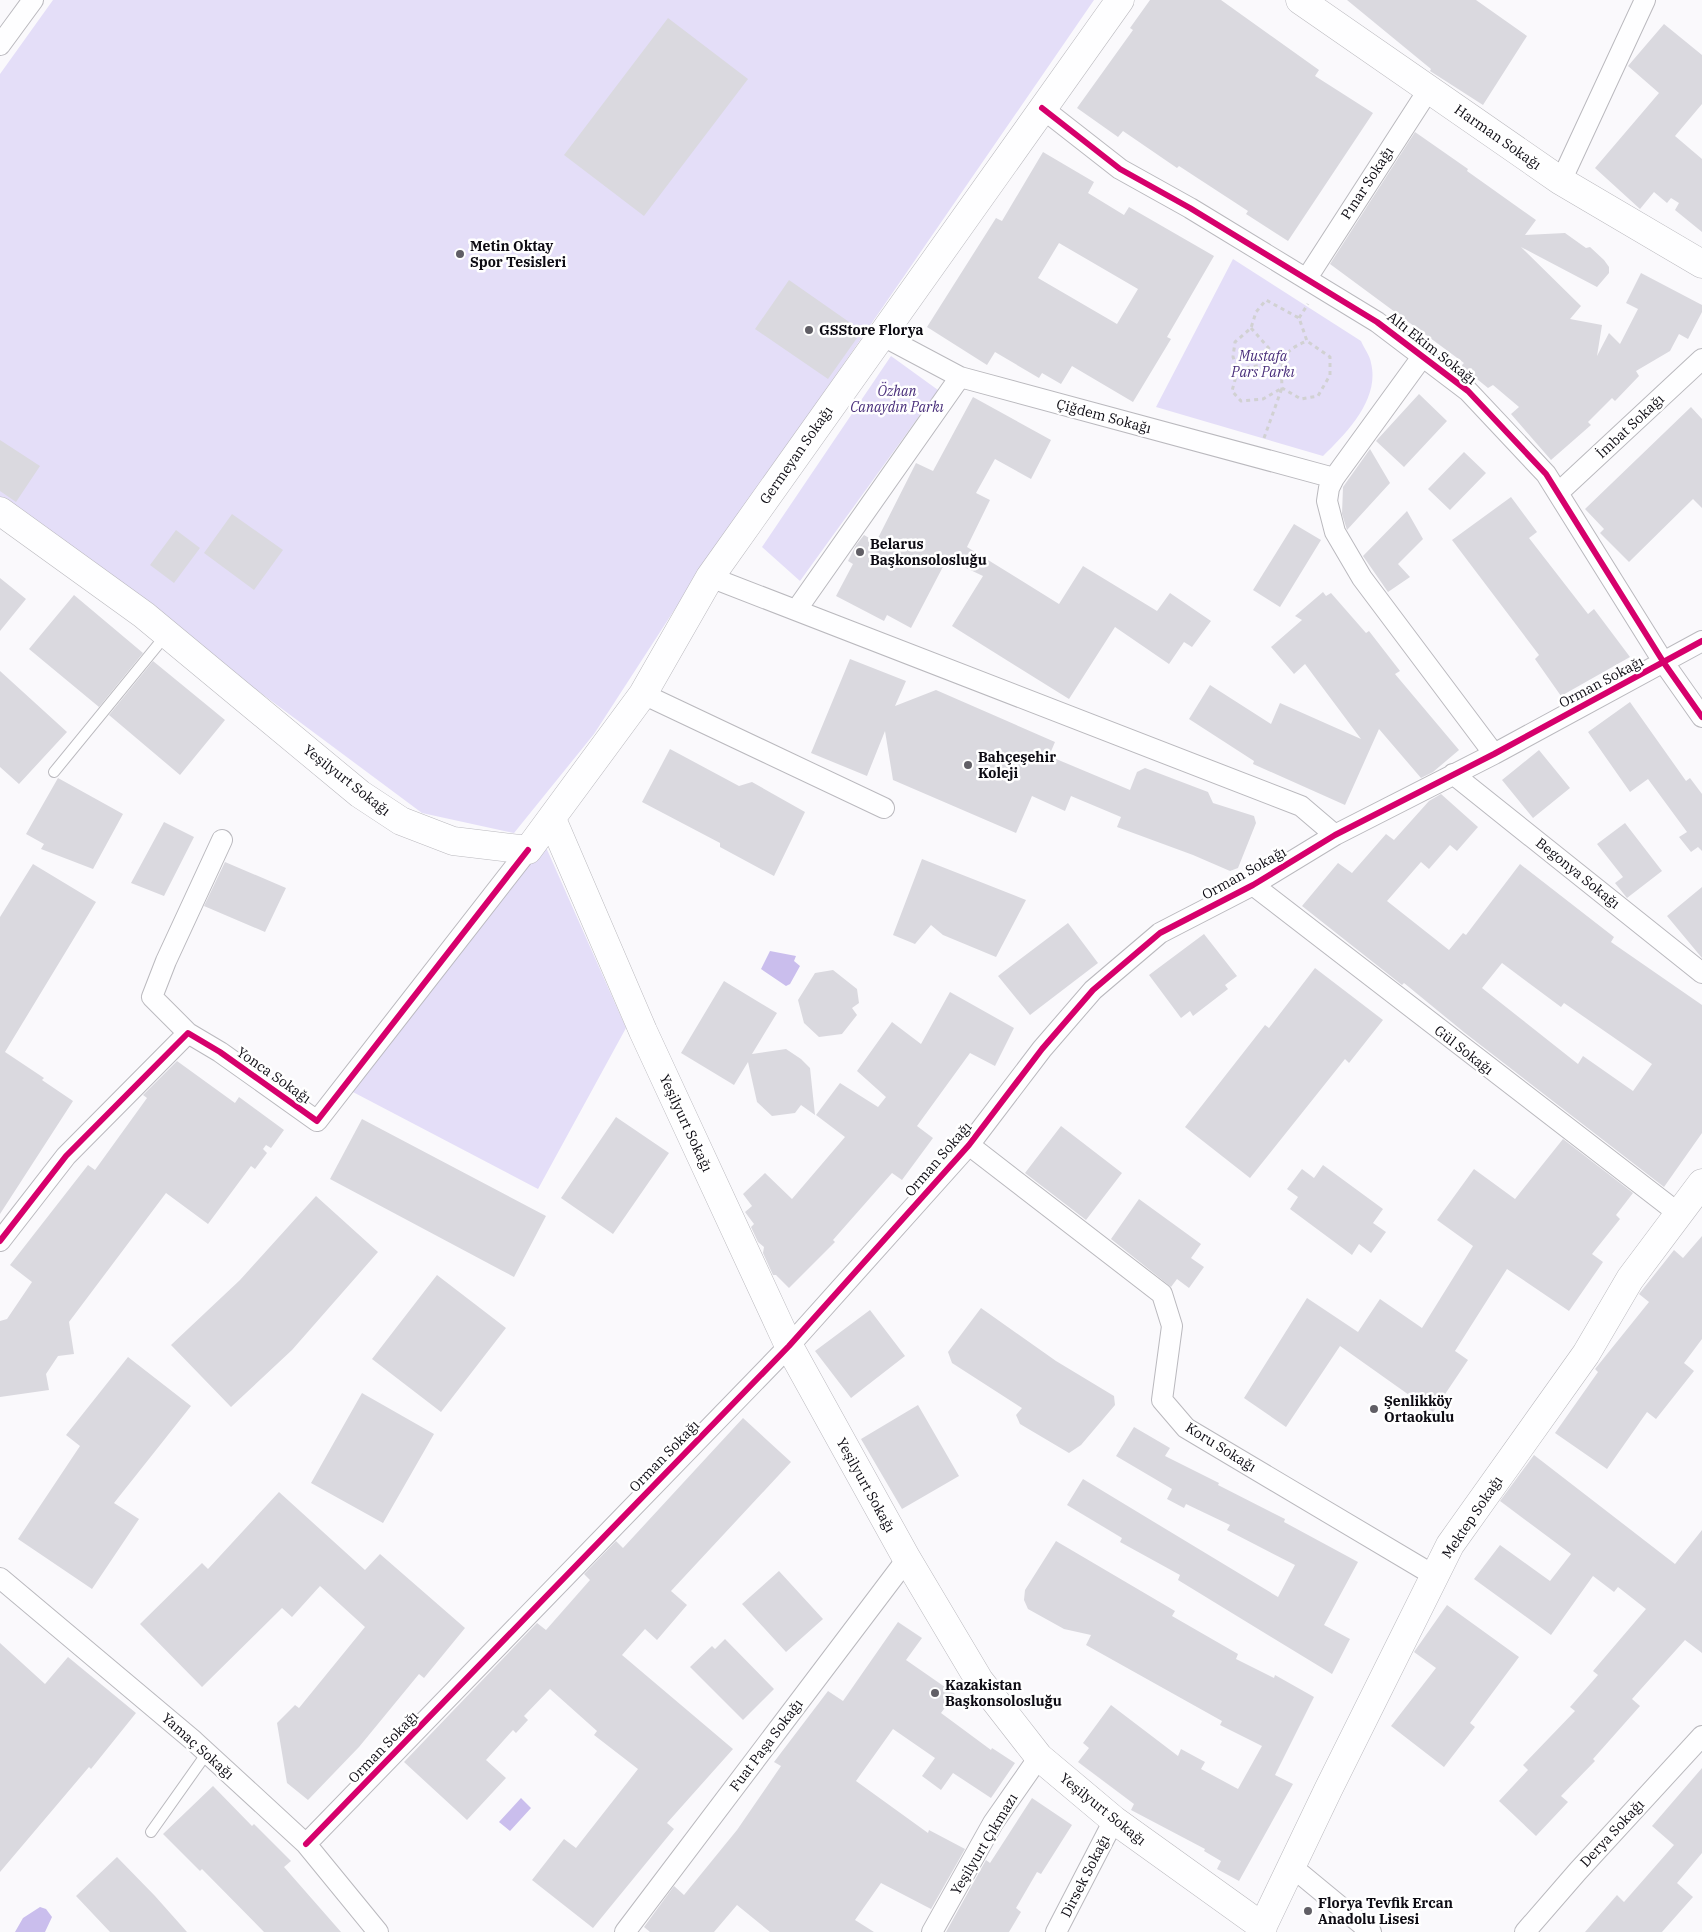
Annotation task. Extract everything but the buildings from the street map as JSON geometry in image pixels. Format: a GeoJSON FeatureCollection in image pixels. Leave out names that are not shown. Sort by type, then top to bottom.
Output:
{"type":"FeatureCollection","features":[{"type":"Feature","properties":{"kind":"main road","name":"Germeyan Sokağı"},"geometry":{"type":"LineString","coordinates":[[552,819],[643,694],[710,577],[1120,0]]}},
{"type":"Feature","properties":{"kind":"main road","name":"Harman Sokağı"},"geometry":{"type":"LineString","coordinates":[[1300,0],[1561,181],[1702,264]]}},
{"type":"Feature","properties":{"kind":"main road","name":"Yeşilyurt Sokağı"},"geometry":{"type":"LineString","coordinates":[[0,511],[144,615],[360,794],[401,821],[453,841],[528,850]]}},
{"type":"Feature","properties":{"kind":"main road","name":"Yeşilyurt Sokağı"},"geometry":{"type":"LineString","coordinates":[[552,819],[643,1032],[789,1346],[907,1559],[979,1680],[1039,1757],[1114,1820],[1262,1930]]}},
{"type":"Feature","properties":{"kind":"main road"},"geometry":{"type":"LineString","coordinates":[[528,850],[552,819]]}},
{"type":"Feature","properties":{"kind":"main road","name":"Mektep Sokağı"},"geometry":{"type":"LineString","coordinates":[[1262,1930],[1291,1866],[1450,1545],[1586,1354],[1630,1279],[1702,1183]]}},
{"type":"Feature","properties":{"kind":"street"},"geometry":{"type":"LineString","coordinates":[[0,46],[33,0]]}},
{"type":"Feature","properties":{"kind":"street"},"geometry":{"type":"LineString","coordinates":[[1561,181],[1645,0]]}},
{"type":"Feature","properties":{"kind":"street","name":"Pınar Sokağı"},"geometry":{"type":"LineString","coordinates":[[1307,278],[1428,89]]}},
{"type":"Feature","properties":{"kind":"street","name":"Altı Ekim Sokağı"},"geometry":{"type":"LineString","coordinates":[[1042,108],[1120,169],[1307,278],[1377,322],[1468,391],[1546,474],[1664,663],[1702,717]]}},
{"type":"Feature","properties":{"kind":"street","name":"Çiğdem Sokağı"},"geometry":{"type":"LineString","coordinates":[[881,335],[960,377],[1334,478]]}},
{"type":"Feature","properties":{"kind":"street","name":"Altı Ekim Sokağı"},"geometry":{"type":"LineString","coordinates":[[1422,357],[1334,478],[1329,488],[1327,501],[1335,532],[1362,578],[1494,754]]}},
{"type":"Feature","properties":{"kind":"street","name":"İmbat Sokağı"},"geometry":{"type":"LineString","coordinates":[[1558,493],[1702,359]]}},
{"type":"Feature","properties":{"kind":"street"},"geometry":{"type":"LineString","coordinates":[[797,609],[960,377]]}},
{"type":"Feature","properties":{"kind":"street"},"geometry":{"type":"LineString","coordinates":[[710,577],[797,609],[1300,806],[1335,835]]}},
{"type":"Feature","properties":{"kind":"street","name":"Orman Sokağı"},"geometry":{"type":"LineString","coordinates":[[306,1844],[789,1346],[969,1145],[1042,1049],[1093,990],[1160,933],[1252,885],[1335,835],[1494,754],[1664,663],[1702,640]]}},
{"type":"Feature","properties":{"kind":"street"},"geometry":{"type":"LineString","coordinates":[[643,694],[884,808]]}},
{"type":"Feature","properties":{"kind":"street","name":"Begonya Sokağı"},"geometry":{"type":"LineString","coordinates":[[1453,774],[1702,973]]}},
{"type":"Feature","properties":{"kind":"street","name":"Yonca Sokağı"},"geometry":{"type":"LineString","coordinates":[[222,840],[152,997],[188,1033],[220,1052],[317,1121],[528,850]]}},
{"type":"Feature","properties":{"kind":"street","name":"Gül Sokağı"},"geometry":{"type":"LineString","coordinates":[[1252,885],[1678,1214]]}},
{"type":"Feature","properties":{"kind":"street"},"geometry":{"type":"LineString","coordinates":[[0,1241],[66,1156],[188,1033]]}},
{"type":"Feature","properties":{"kind":"street","name":"Koru Sokağı"},"geometry":{"type":"LineString","coordinates":[[969,1145],[1162,1294],[1172,1326],[1162,1400],[1186,1428],[1435,1576]]}},
{"type":"Feature","properties":{"kind":"street","name":"Fuat Paşa Sokağı"},"geometry":{"type":"LineString","coordinates":[[625,1932],[907,1559]]}},
{"type":"Feature","properties":{"kind":"street","name":"Yamaç Sokağı"},"geometry":{"type":"LineString","coordinates":[[0,1578],[207,1753],[306,1844],[378,1932]]}},
{"type":"Feature","properties":{"kind":"street","name":"Derya Sokağı"},"geometry":{"type":"LineString","coordinates":[[1525,1932],[1578,1871],[1702,1736]]}},
{"type":"Feature","properties":{"kind":"street","name":"Yeşilyurt Çıkmazı"},"geometry":{"type":"LineString","coordinates":[[932,1932],[993,1823],[1039,1757]]}},
{"type":"Feature","properties":{"kind":"street","name":"Dirsek Sokağı"},"geometry":{"type":"LineString","coordinates":[[1056,1932],[1114,1820]]}},
{"type":"Feature","properties":{"kind":"street"},"geometry":{"type":"LineString","coordinates":[[1291,1866],[1372,1932]]}},
{"type":"Feature","properties":{"kind":"lane"},"geometry":{"type":"LineString","coordinates":[[54,772],[167,634]]}},
{"type":"Feature","properties":{"kind":"lane"},"geometry":{"type":"LineString","coordinates":[[151,1832],[207,1753]]}},
{"type":"Feature","properties":{"kind":"path"},"geometry":{"type":"LineString","coordinates":[[1266,300],[1299,318],[1307,341],[1330,357],[1330,376],[1318,396],[1301,398],[1282,388],[1263,399],[1240,401],[1232,391],[1238,369],[1233,357],[1236,342],[1251,328],[1256,312],[1266,300]]}},
{"type":"Feature","properties":{"kind":"path"},"geometry":{"type":"LineString","coordinates":[[1251,328],[1281,362],[1282,388],[1257,458]]}},
{"type":"Feature","properties":{"kind":"path"},"geometry":{"type":"LineString","coordinates":[[1238,369],[1281,362],[1292,348],[1307,341]]}},
{"type":"Feature","properties":{"kind":"green space","name":"Metin Oktay Spor Tesisleri"},"geometry":{"type":"Polygon","coordinates":[[[53,0],[1094,0],[673,612],[594,734],[514,833],[422,813],[0,499],[0,74],[53,0]]]}},
{"type":"Feature","properties":{"kind":"green space","name":"Mustafa Pars Parkı"},"geometry":{"type":"Polygon","coordinates":[[[1233,259],[1361,341],[1368,355],[1373,376],[1366,402],[1351,426],[1323,456],[1156,407],[1233,259]]]}},
{"type":"Feature","properties":{"kind":"green space","name":"Özhan Canaydın Parkı"},"geometry":{"type":"Polygon","coordinates":[[[891,356],[938,390],[800,581],[762,547],[891,356]]]}},
{"type":"Feature","properties":{"kind":"green space"},"geometry":{"type":"Polygon","coordinates":[[[545,845],[626,1028],[538,1189],[351,1091],[545,845]]]}},
{"type":"Feature","properties":{"kind":"shaded area"},"geometry":{"type":"Polygon","coordinates":[[[770,951],[796,956],[794,961],[800,966],[790,984],[786,986],[761,969],[770,951]]]}},
{"type":"Feature","properties":{"kind":"shaded area"},"geometry":{"type":"Polygon","coordinates":[[[521,1798],[531,1808],[510,1831],[499,1822],[521,1798]]]}},
{"type":"Feature","properties":{"kind":"shaded area"},"geometry":{"type":"Polygon","coordinates":[[[40,1907],[46,1909],[52,1917],[45,1932],[15,1932],[23,1918],[40,1907]]]}},
{"type":"Feature","properties":{"kind":"cycle path"},"geometry":{"type":"LineString","coordinates":[[1042,108],[1120,169],[1190,208],[1377,322],[1468,391],[1546,474],[1664,663],[1702,717]]}},
{"type":"Feature","properties":{"kind":"cycle path"},"geometry":{"type":"LineString","coordinates":[[306,1844],[789,1346],[969,1145],[1042,1049],[1093,990],[1160,933],[1253,885],[1335,835],[1494,754],[1702,641]]}},
{"type":"Feature","properties":{"kind":"cycle path"},"geometry":{"type":"LineString","coordinates":[[0,1241],[66,1156],[188,1033],[220,1052],[317,1121],[528,850]]}},
{"type":"Feature","properties":{"kind":"place","name":"Metin Oktay Spor Tesisleri"},"geometry":{"type":"Point","coordinates":[460,254]}},
{"type":"Feature","properties":{"kind":"place","name":"GSStore Florya"},"geometry":{"type":"Point","coordinates":[809,330]}},
{"type":"Feature","properties":{"kind":"place","name":"Belarus Başkonsolosluğu"},"geometry":{"type":"Point","coordinates":[860,552]}},
{"type":"Feature","properties":{"kind":"place","name":"Bahçeşehir Koleji"},"geometry":{"type":"Point","coordinates":[968,765]}},
{"type":"Feature","properties":{"kind":"place","name":"Şenlikköy Ortaokulu"},"geometry":{"type":"Point","coordinates":[1374,1409]}},
{"type":"Feature","properties":{"kind":"place","name":"Kazakistan Başkonsolosluğu"},"geometry":{"type":"Point","coordinates":[935,1693]}},
{"type":"Feature","properties":{"kind":"place","name":"Florya Tevfik Ercan Anadolu Lisesi"},"geometry":{"type":"Point","coordinates":[1308,1911]}}]}
